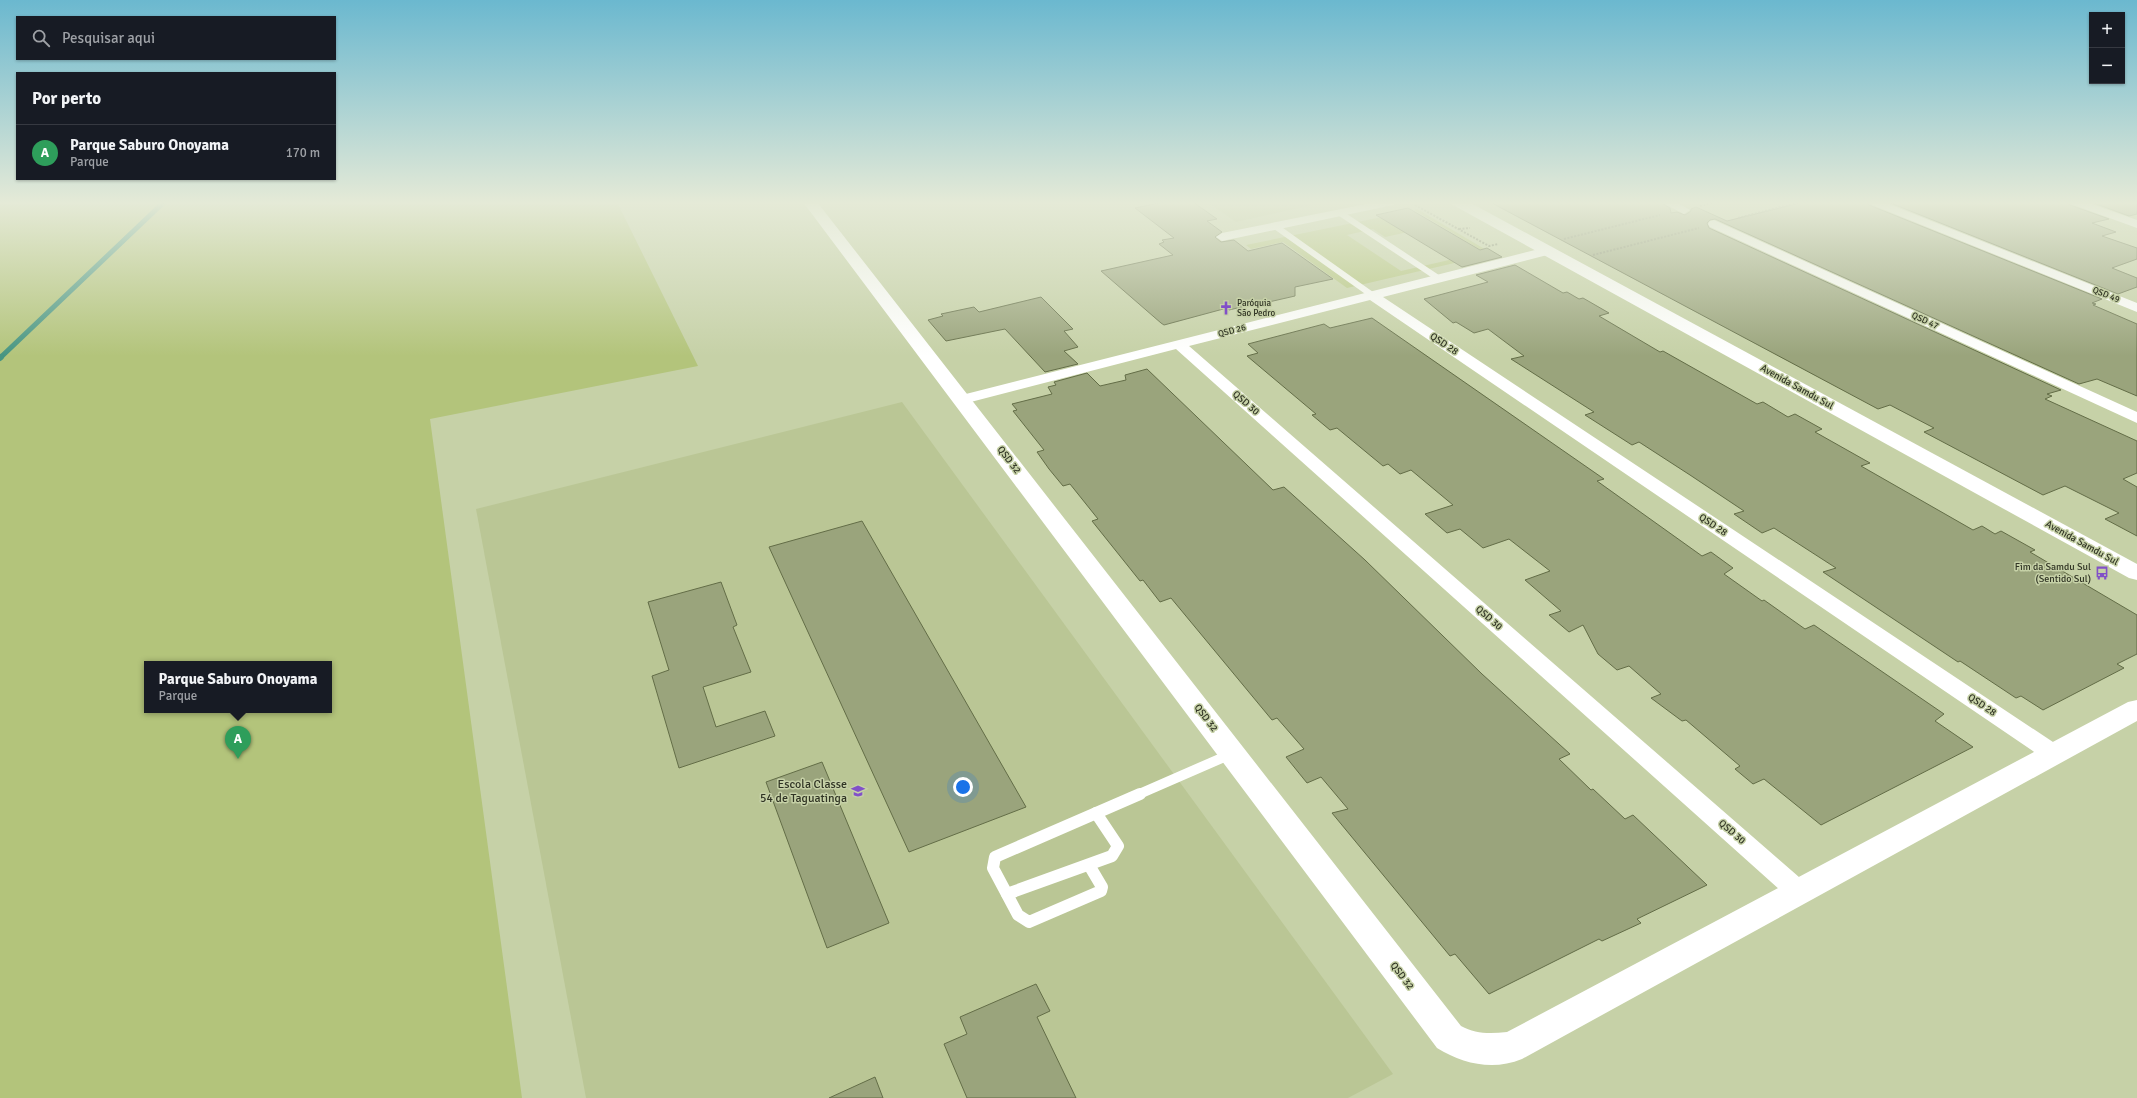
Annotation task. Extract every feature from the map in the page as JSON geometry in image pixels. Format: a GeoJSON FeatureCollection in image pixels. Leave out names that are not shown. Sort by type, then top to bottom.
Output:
{"type":"FeatureCollection","features":[{"type":"Feature","properties":{"kind":"street","name":"QSD 32"},"geometry":{"type":"LineString","coordinates":[[850,253],[1449,1037],[1462,1046],[1474,1049],[1510,1048],[1798,891]]}},
{"type":"Feature","properties":{"kind":"street","name":"QSD 26"},"geometry":{"type":"LineString","coordinates":[[963,400],[1438,278],[1528,253]]}},
{"type":"Feature","properties":{"kind":"street","name":"Avenida Samdu Sul"},"geometry":{"type":"LineString","coordinates":[[1551,253],[2137,573]]}},
{"type":"Feature","properties":{"kind":"street","name":"QSD 47"},"geometry":{"type":"LineString","coordinates":[[1778,253],[2137,418]]}},
{"type":"Feature","properties":{"kind":"street","name":"QSD 49"},"geometry":{"type":"LineString","coordinates":[[2001,253],[2137,308]]}},
{"type":"Feature","properties":{"kind":"street","name":"QSD 28"},"geometry":{"type":"LineString","coordinates":[[1372,295],[2054,754]]}},
{"type":"Feature","properties":{"kind":"street","name":"QSD 30"},"geometry":{"type":"LineString","coordinates":[[1180,345],[1798,891]]}},
{"type":"Feature","properties":{"kind":"street"},"geometry":{"type":"LineString","coordinates":[[1798,891],[2137,709]]}},
{"type":"Feature","properties":{"kind":"lane"},"geometry":{"type":"LineString","coordinates":[[1313,253],[1372,295]]}},
{"type":"Feature","properties":{"kind":"lane"},"geometry":{"type":"LineString","coordinates":[[1401,253],[1438,278]]}},
{"type":"Feature","properties":{"kind":"lane"},"geometry":{"type":"LineString","coordinates":[[1089,865],[1102,887],[1101,891],[1029,922],[1022,919],[1018,915],[993,868],[995,857],[1232,753]]}},
{"type":"Feature","properties":{"kind":"lane"},"geometry":{"type":"LineString","coordinates":[[1007,894],[1112,856],[1118,846],[1096,813]]}},
{"type":"Feature","properties":{"kind":"path"},"geometry":{"type":"LineString","coordinates":[[1568,262],[1602,253]]}},
{"type":"Feature","properties":{"kind":"shaded area"},"geometry":{"type":"Polygon","coordinates":[[[0,253],[642,253],[698,366],[430,419],[522,1098],[0,1098],[0,253]]]}},
{"type":"Feature","properties":{"kind":"shaded area"},"geometry":{"type":"Polygon","coordinates":[[[1299,253],[1374,253],[1401,271],[1479,253],[1493,254],[1347,288],[1299,253]]]}},
{"type":"Feature","properties":{"kind":"shaded area","name":"Escola Classe 54 de Taguatinga"},"geometry":{"type":"Polygon","coordinates":[[[902,402],[1393,1074],[1348,1098],[586,1098],[476,509],[902,402]]]}},
{"type":"Feature","properties":{"kind":"building"},"geometry":{"type":"Polygon","coordinates":[[[1171,253],[1297,253],[1333,279],[1295,287],[1295,296],[1229,310],[1227,308],[1164,325],[1101,271],[1173,255],[1171,253]]]}},
{"type":"Feature","properties":{"kind":"building"},"geometry":{"type":"Polygon","coordinates":[[[1439,253],[1496,253],[1502,257],[1462,267],[1439,253]]]}},
{"type":"Feature","properties":{"kind":"building"},"geometry":{"type":"Polygon","coordinates":[[[1586,253],[1764,253],[2061,390],[2047,394],[2052,396],[2045,399],[2137,441],[2137,473],[2123,479],[2137,487],[2137,536],[2105,519],[2119,513],[2065,486],[2043,495],[1924,432],[1934,428],[1890,405],[1878,409],[1586,253]]]}},
{"type":"Feature","properties":{"kind":"building"},"geometry":{"type":"Polygon","coordinates":[[[1791,253],[1989,253],[2102,299],[2092,303],[2096,304],[2093,305],[2137,324],[2137,396],[2097,379],[2079,384],[1791,253]]]}},
{"type":"Feature","properties":{"kind":"building"},"geometry":{"type":"Polygon","coordinates":[[[2016,253],[2137,253],[2137,259],[2112,268],[2137,278],[2137,287],[2118,294],[2016,253]]]}},
{"type":"Feature","properties":{"kind":"building"},"geometry":{"type":"Polygon","coordinates":[[[1515,265],[1563,293],[1567,292],[1579,299],[1583,298],[1609,313],[1599,316],[1660,352],[1663,351],[1757,404],[1763,402],[1788,417],[1795,414],[1822,429],[1815,432],[1870,463],[1861,466],[1973,530],[1982,526],[1995,534],[2001,531],[2035,550],[2030,552],[2137,615],[2137,654],[2117,664],[2124,668],[2043,710],[2021,696],[2016,698],[1960,661],[1958,662],[1823,572],[1836,568],[1774,528],[1762,533],[1734,514],[1744,511],[1690,475],[1639,442],[1632,445],[1585,415],[1594,412],[1511,359],[1524,356],[1488,329],[1474,333],[1456,322],[1453,323],[1424,299],[1488,282],[1476,275],[1515,265]]]}},
{"type":"Feature","properties":{"kind":"building"},"geometry":{"type":"Polygon","coordinates":[[[1041,297],[1073,329],[1064,331],[1078,347],[1064,351],[1078,364],[1045,372],[1005,329],[946,341],[928,320],[943,316],[941,314],[974,307],[979,312],[1041,297]]]}},
{"type":"Feature","properties":{"kind":"building"},"geometry":{"type":"Polygon","coordinates":[[[1372,318],[1604,479],[1597,481],[1702,556],[1711,552],[1733,568],[1724,574],[1762,601],[1764,600],[1805,629],[1814,625],[1944,714],[1935,721],[1973,747],[1821,825],[1764,779],[1753,784],[1735,769],[1740,766],[1686,720],[1682,721],[1651,698],[1661,694],[1629,666],[1617,670],[1598,654],[1583,625],[1569,632],[1549,615],[1561,611],[1525,580],[1550,571],[1509,539],[1483,548],[1460,529],[1447,533],[1425,514],[1453,505],[1411,470],[1400,474],[1388,464],[1383,466],[1337,428],[1330,430],[1312,415],[1316,414],[1247,356],[1258,353],[1248,344],[1324,324],[1330,328],[1372,318]]]}},
{"type":"Feature","properties":{"kind":"building"},"geometry":{"type":"Polygon","coordinates":[[[1147,369],[1273,490],[1284,487],[1365,560],[1482,674],[1570,754],[1559,759],[1591,790],[1593,789],[1625,819],[1633,815],[1707,885],[1637,919],[1641,923],[1602,941],[1599,939],[1489,994],[1455,954],[1450,956],[1332,813],[1348,809],[1321,777],[1307,783],[1286,757],[1304,749],[1277,718],[1272,720],[1171,598],[1160,602],[1143,580],[1140,581],[1092,521],[1098,519],[1070,484],[1063,486],[1049,469],[1037,452],[1044,450],[1013,411],[1017,410],[1012,404],[1052,394],[1048,387],[1056,385],[1054,382],[1087,373],[1100,386],[1126,380],[1125,375],[1147,369]]]}},
{"type":"Feature","properties":{"kind":"building"},"geometry":{"type":"Polygon","coordinates":[[[862,521],[1026,807],[909,852],[769,547],[862,521]]]}},
{"type":"Feature","properties":{"kind":"building"},"geometry":{"type":"Polygon","coordinates":[[[721,582],[737,625],[733,627],[751,672],[703,687],[716,727],[765,711],[775,736],[679,768],[652,676],[669,670],[648,602],[721,582]]]}},
{"type":"Feature","properties":{"kind":"building"},"geometry":{"type":"Polygon","coordinates":[[[822,762],[889,923],[827,948],[766,782],[822,762]]]}},
{"type":"Feature","properties":{"kind":"building"},"geometry":{"type":"Polygon","coordinates":[[[1036,984],[1050,1011],[1037,1017],[1076,1098],[967,1098],[944,1044],[967,1034],[960,1017],[1036,984]]]}},
{"type":"Feature","properties":{"kind":"building"},"geometry":{"type":"Polygon","coordinates":[[[875,1077],[883,1098],[829,1098],[875,1077]]]}},
{"type":"Feature","properties":{"kind":"waterway"},"geometry":{"type":"LineString","coordinates":[[1,357],[0,358],[110,253]]}},
{"type":"Feature","properties":{"kind":"place","name":"Paróquia São Pedro"},"geometry":{"type":"Point","coordinates":[1226,308]}},
{"type":"Feature","properties":{"kind":"place","name":"Fim da Samdu Sul (Sentido Sul)"},"geometry":{"type":"Point","coordinates":[2102,573]}},
{"type":"Feature","properties":{"kind":"place","name":"Parque Saburo Onoyama"},"geometry":{"type":"Point","coordinates":[238,759]}},
{"type":"Feature","properties":{"kind":"place","name":"Escola Classe 54 de Taguatinga"},"geometry":{"type":"Point","coordinates":[858,791]}}]}
